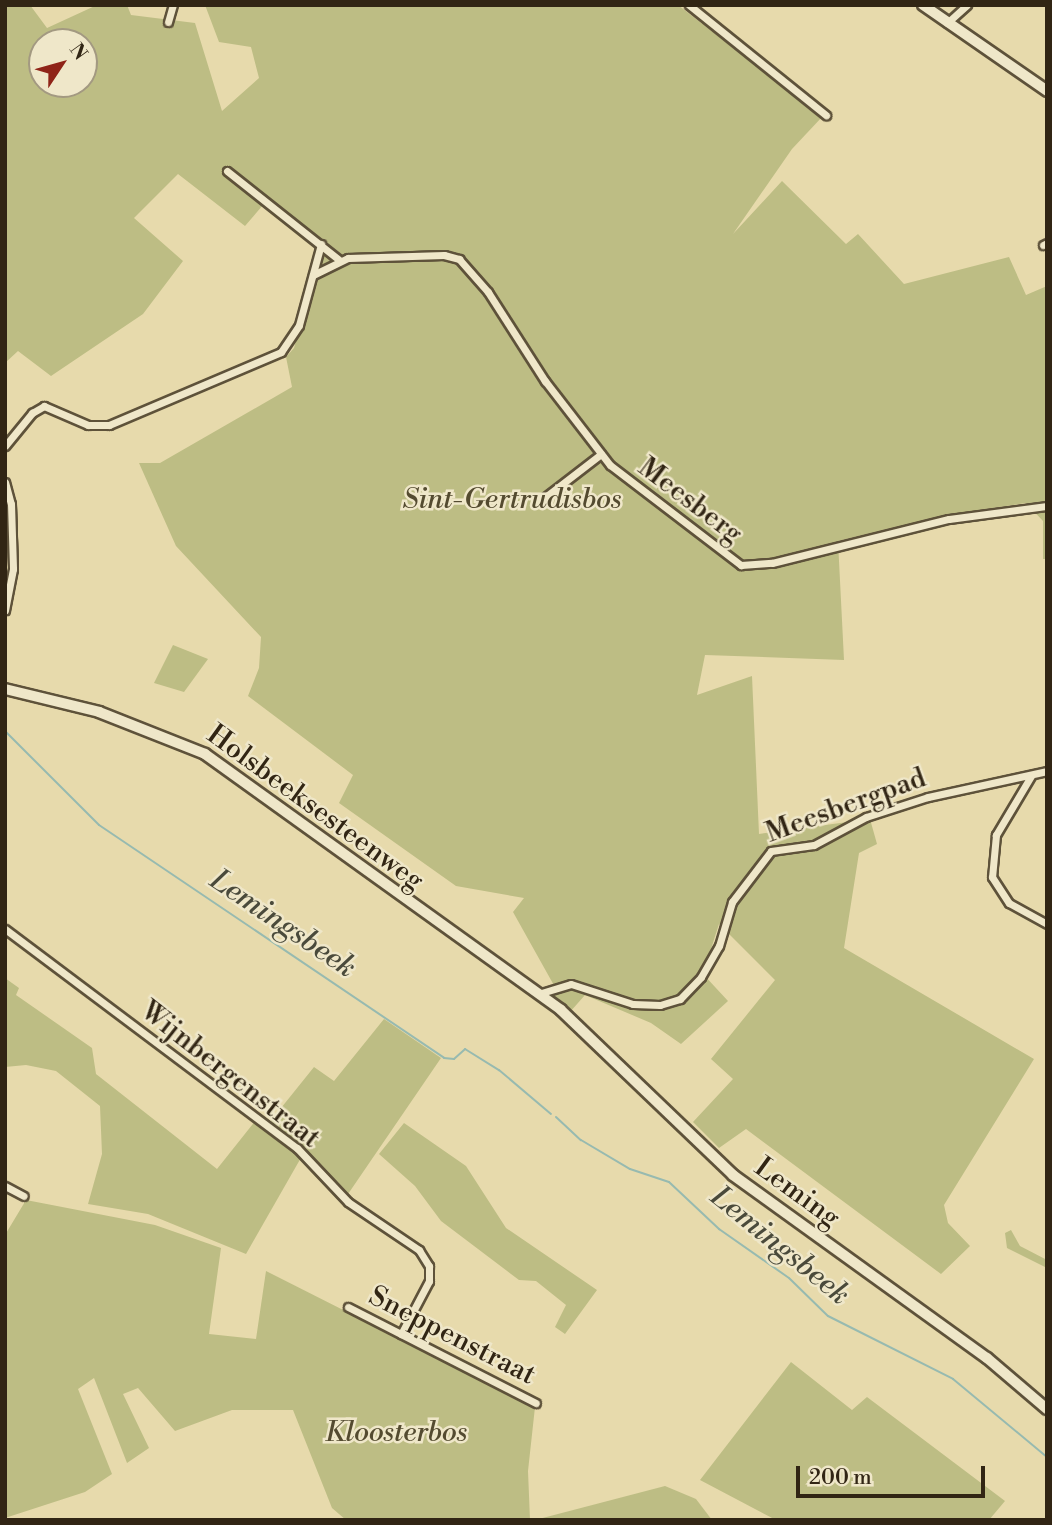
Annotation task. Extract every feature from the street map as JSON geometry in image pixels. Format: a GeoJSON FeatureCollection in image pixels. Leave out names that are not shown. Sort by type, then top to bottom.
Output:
{"type":"FeatureCollection","features":[{"type":"Feature","properties":{"kind":"street"},"geometry":{"type":"LineString","coordinates":[[168,22],[173,5]]}},
{"type":"Feature","properties":{"kind":"street"},"geometry":{"type":"LineString","coordinates":[[689,5],[826,115]]}},
{"type":"Feature","properties":{"kind":"street"},"geometry":{"type":"LineString","coordinates":[[923,5],[1047,91]]}},
{"type":"Feature","properties":{"kind":"street"},"geometry":{"type":"LineString","coordinates":[[947,23],[967,5]]}},
{"type":"Feature","properties":{"kind":"street"},"geometry":{"type":"LineString","coordinates":[[227,170],[338,259],[313,275]]}},
{"type":"Feature","properties":{"kind":"street"},"geometry":{"type":"LineString","coordinates":[[5,446],[32,413],[44,406],[88,425],[109,425],[281,352],[291,341],[321,244]]}},
{"type":"Feature","properties":{"kind":"street","name":"Meesberg"},"geometry":{"type":"LineString","coordinates":[[338,259],[451,256],[468,267],[488,292],[545,381],[601,454],[620,474],[721,554],[752,566],[949,519],[1047,506]]}},
{"type":"Feature","properties":{"kind":"street"},"geometry":{"type":"LineString","coordinates":[[540,501],[601,454]]}},
{"type":"Feature","properties":{"kind":"street"},"geometry":{"type":"LineString","coordinates":[[5,482],[11,503],[13,569],[5,610]]}},
{"type":"Feature","properties":{"kind":"street","name":"Holsbeeksesteenweg"},"geometry":{"type":"LineString","coordinates":[[5,689],[99,712],[191,746],[538,994]]}},
{"type":"Feature","properties":{"kind":"street","name":"Meesbergpad"},"geometry":{"type":"LineString","coordinates":[[538,994],[571,984],[633,1004],[660,1005],[680,999],[701,977],[719,946],[732,902],[761,860],[777,848],[814,845],[855,822],[928,797],[1047,771]]}},
{"type":"Feature","properties":{"kind":"street"},"geometry":{"type":"LineString","coordinates":[[1031,776],[996,835],[992,877],[1009,903],[1047,924]]}},
{"type":"Feature","properties":{"kind":"street","name":"Wijnbergenstraat"},"geometry":{"type":"LineString","coordinates":[[5,929],[297,1148],[348,1202],[419,1250],[429,1266],[429,1281],[401,1334]]}},
{"type":"Feature","properties":{"kind":"street","name":"Leming"},"geometry":{"type":"LineString","coordinates":[[538,994],[631,1075],[733,1175],[987,1358],[1047,1409]]}},
{"type":"Feature","properties":{"kind":"street"},"geometry":{"type":"LineString","coordinates":[[5,1186],[24,1196]]}},
{"type":"Feature","properties":{"kind":"street","name":"Sneppenstraat"},"geometry":{"type":"LineString","coordinates":[[348,1307],[536,1403]]}},
{"type":"Feature","properties":{"kind":"green space","name":"Sint-Gertrudisbos"},"geometry":{"type":"Polygon","coordinates":[[[5,5],[30,5],[47,28],[97,5],[127,5],[131,15],[195,23],[222,111],[259,78],[251,47],[219,42],[205,5],[678,5],[822,117],[792,149],[733,234],[782,181],[846,244],[858,234],[904,284],[1009,257],[1026,295],[1047,286],[1047,559],[1043,559],[1043,521],[1026,503],[941,516],[838,541],[844,660],[705,655],[697,695],[752,676],[759,834],[870,819],[877,844],[859,853],[844,948],[1034,1059],[944,1205],[948,1223],[970,1246],[941,1274],[746,1129],[719,1148],[693,1122],[733,1079],[711,1059],[775,980],[719,924],[703,974],[728,1001],[681,1044],[651,1023],[585,995],[570,1012],[551,993],[556,989],[513,912],[524,898],[456,886],[339,803],[353,775],[248,696],[259,668],[261,637],[176,546],[139,463],[160,463],[292,387],[286,357],[294,348],[320,250],[263,205],[245,226],[178,174],[134,218],[183,261],[143,314],[51,376],[18,351],[5,363],[5,5]]]}},
{"type":"Feature","properties":{"kind":"green space"},"geometry":{"type":"Polygon","coordinates":[[[173,645],[208,659],[184,692],[154,683],[173,645]]]}},
{"type":"Feature","properties":{"kind":"green space"},"geometry":{"type":"Polygon","coordinates":[[[5,978],[19,988],[16,995],[92,1048],[96,1074],[217,1169],[256,1120],[302,1156],[246,1254],[148,1214],[88,1204],[102,1154],[100,1106],[56,1071],[26,1065],[5,1067],[5,978]]]}},
{"type":"Feature","properties":{"kind":"green space"},"geometry":{"type":"Polygon","coordinates":[[[384,1019],[441,1058],[346,1197],[303,1148],[269,1123],[314,1067],[334,1081],[384,1019]]]}},
{"type":"Feature","properties":{"kind":"green space"},"geometry":{"type":"Polygon","coordinates":[[[404,1123],[466,1166],[506,1228],[597,1290],[565,1334],[555,1327],[566,1305],[536,1281],[519,1280],[441,1221],[415,1186],[379,1154],[404,1123]]]}},
{"type":"Feature","properties":{"kind":"green space","name":"Kloosterbos"},"geometry":{"type":"Polygon","coordinates":[[[26,1200],[155,1225],[221,1248],[209,1334],[256,1339],[266,1271],[535,1407],[528,1471],[530,1520],[346,1520],[332,1508],[293,1410],[232,1410],[175,1431],[138,1388],[123,1394],[149,1448],[127,1463],[94,1378],[78,1389],[112,1474],[85,1492],[5,1518],[5,1235],[26,1200]]]}},
{"type":"Feature","properties":{"kind":"green space"},"geometry":{"type":"Polygon","coordinates":[[[1011,1230],[1020,1246],[1047,1260],[1047,1268],[1007,1248],[1005,1233],[1011,1230]]]}},
{"type":"Feature","properties":{"kind":"green space"},"geometry":{"type":"Polygon","coordinates":[[[791,1362],[852,1410],[867,1397],[1005,1501],[989,1520],[776,1520],[700,1480],[791,1362]]]}},
{"type":"Feature","properties":{"kind":"green space"},"geometry":{"type":"Polygon","coordinates":[[[665,1486],[696,1499],[712,1520],[535,1520],[665,1486]]]}},
{"type":"Feature","properties":{"kind":"waterway","name":"Lemingsbeek"},"geometry":{"type":"LineString","coordinates":[[5,731],[99,825],[444,1058],[454,1059],[465,1049],[499,1070],[551,1114]]}},
{"type":"Feature","properties":{"kind":"waterway","name":"Lemingsbeek"},"geometry":{"type":"LineString","coordinates":[[556,1117],[581,1140],[630,1169],[669,1182],[719,1229],[789,1278],[828,1316],[953,1379],[1047,1457]]}}]}
